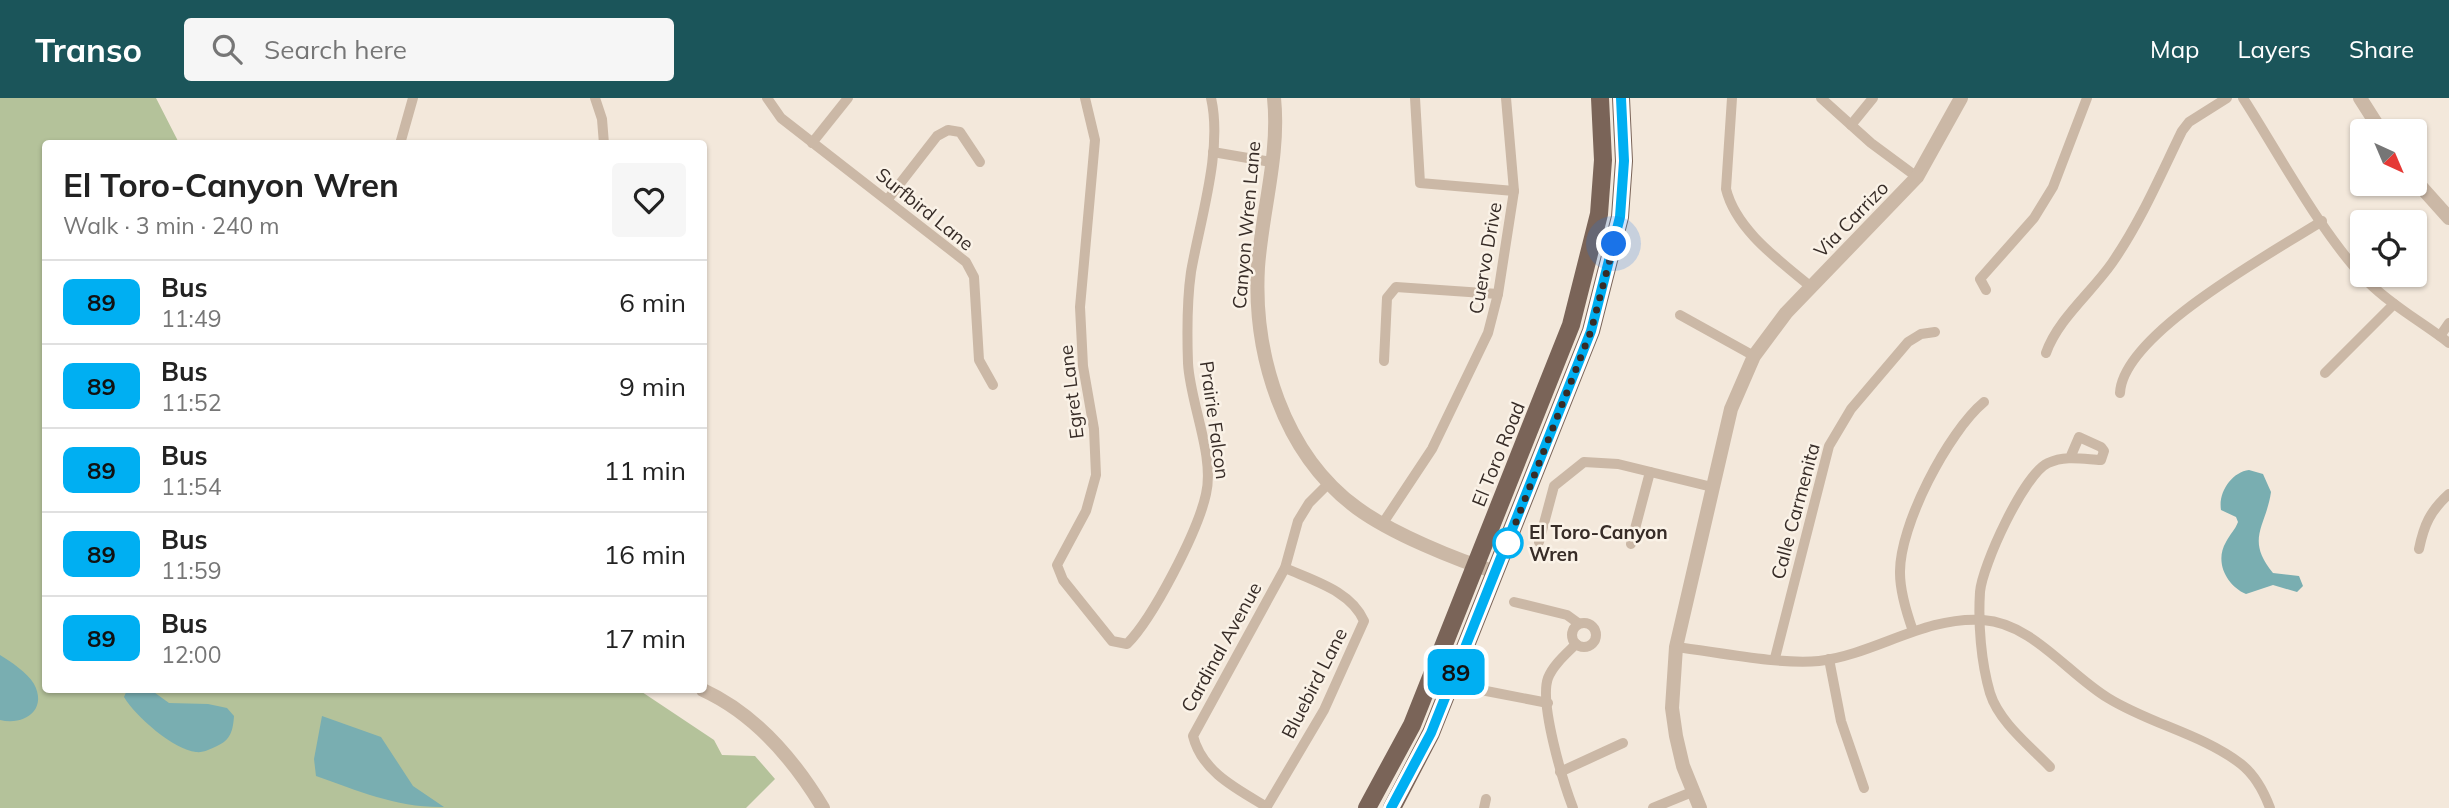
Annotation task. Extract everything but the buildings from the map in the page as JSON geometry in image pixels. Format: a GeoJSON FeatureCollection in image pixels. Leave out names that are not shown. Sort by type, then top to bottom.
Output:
{"type":"FeatureCollection","features":[{"type":"Feature","properties":{"kind":"main road","name":"El Toro Road"},"geometry":{"type":"LineString","coordinates":[[1367,808],[1412,725],[1571,326],[1599,214],[1603,160],[1600,98]]}},
{"type":"Feature","properties":{"kind":"main road"},"geometry":{"type":"LineString","coordinates":[[1391,808],[1431,733],[1591,331],[1609,270],[1622,194],[1624,161],[1621,98]]}},
{"type":"Feature","properties":{"kind":"street"},"geometry":{"type":"LineString","coordinates":[[401,140],[413,98]]}},
{"type":"Feature","properties":{"kind":"street"},"geometry":{"type":"LineString","coordinates":[[595,98],[602,118],[604,140]]}},
{"type":"Feature","properties":{"kind":"street","name":"Surfbird Lane"},"geometry":{"type":"LineString","coordinates":[[767,98],[781,118],[966,262],[974,277],[979,360],[993,385]]}},
{"type":"Feature","properties":{"kind":"street"},"geometry":{"type":"LineString","coordinates":[[812,143],[848,98]]}},
{"type":"Feature","properties":{"kind":"street","name":"Egret Lane"},"geometry":{"type":"LineString","coordinates":[[1085,98],[1095,140],[1080,307],[1083,366],[1094,429],[1096,475],[1086,511],[1058,565],[1063,580],[1112,641],[1127,644]]}},
{"type":"Feature","properties":{"kind":"street","name":"Prairie Falcon"},"geometry":{"type":"LineString","coordinates":[[1127,644],[1142,629],[1199,519],[1207,492],[1207,466],[1188,364],[1191,276],[1213,152],[1214,112],[1211,98]]}},
{"type":"Feature","properties":{"kind":"street","name":"Canyon Wren Lane"},"geometry":{"type":"LineString","coordinates":[[1274,98],[1272,162],[1258,267],[1257,321],[1268,376],[1287,420],[1330,482],[1356,507],[1383,523],[1475,566],[1496,572]]}},
{"type":"Feature","properties":{"kind":"street"},"geometry":{"type":"LineString","coordinates":[[1415,98],[1420,183],[1514,191]]}},
{"type":"Feature","properties":{"kind":"street","name":"Cuervo Drive"},"geometry":{"type":"LineString","coordinates":[[1383,523],[1432,449],[1488,333],[1498,294],[1514,191],[1506,98]]}},
{"type":"Feature","properties":{"kind":"street"},"geometry":{"type":"LineString","coordinates":[[1732,98],[1726,189],[1729,202],[1738,219],[1811,288]]}},
{"type":"Feature","properties":{"kind":"street"},"geometry":{"type":"LineString","coordinates":[[1821,98],[1917,177]]}},
{"type":"Feature","properties":{"kind":"street"},"geometry":{"type":"LineString","coordinates":[[1851,125],[1873,98]]}},
{"type":"Feature","properties":{"kind":"street","name":"Via Carrizo"},"geometry":{"type":"LineString","coordinates":[[1700,808],[1692,792],[1676,736],[1672,708],[1676,647],[1731,410],[1754,356],[1786,313],[1917,177],[1961,98]]}},
{"type":"Feature","properties":{"kind":"street"},"geometry":{"type":"LineString","coordinates":[[1986,290],[1980,279],[2034,219],[2053,187],[2087,98]]}},
{"type":"Feature","properties":{"kind":"street"},"geometry":{"type":"LineString","coordinates":[[2046,353],[2052,336],[2096,285],[2137,226],[2182,131],[2189,122],[2227,98]]}},
{"type":"Feature","properties":{"kind":"street"},"geometry":{"type":"LineString","coordinates":[[2243,98],[2353,264],[2394,304],[2444,340],[2449,323]]}},
{"type":"Feature","properties":{"kind":"street"},"geometry":{"type":"LineString","coordinates":[[2360,98],[2373,119]]}},
{"type":"Feature","properties":{"kind":"street"},"geometry":{"type":"LineString","coordinates":[[888,199],[937,136],[948,130],[960,132],[980,162]]}},
{"type":"Feature","properties":{"kind":"street"},"geometry":{"type":"LineString","coordinates":[[1213,152],[1272,162]]}},
{"type":"Feature","properties":{"kind":"street"},"geometry":{"type":"LineString","coordinates":[[2427,193],[2449,218]]}},
{"type":"Feature","properties":{"kind":"street"},"geometry":{"type":"LineString","coordinates":[[2120,393],[2121,382],[2127,372],[2166,323],[2322,221]]}},
{"type":"Feature","properties":{"kind":"street"},"geometry":{"type":"LineString","coordinates":[[1384,361],[1387,298],[1396,287],[1498,294]]}},
{"type":"Feature","properties":{"kind":"street"},"geometry":{"type":"LineString","coordinates":[[2325,373],[2394,304]]}},
{"type":"Feature","properties":{"kind":"street"},"geometry":{"type":"LineString","coordinates":[[1680,315],[1754,356]]}},
{"type":"Feature","properties":{"kind":"street","name":"Calle Carmenita"},"geometry":{"type":"LineString","coordinates":[[1775,658],[1829,446],[1851,409],[1908,342],[1921,334],[1935,332]]}},
{"type":"Feature","properties":{"kind":"street"},"geometry":{"type":"LineString","coordinates":[[1913,631],[1899,576],[1908,523],[1967,416],[1984,402]]}},
{"type":"Feature","properties":{"kind":"street"},"geometry":{"type":"LineString","coordinates":[[2050,767],[2004,719],[1990,695],[1981,620],[1983,581],[2017,496],[2045,464],[2061,457],[2070,458]]}},
{"type":"Feature","properties":{"kind":"street"},"geometry":{"type":"LineString","coordinates":[[1539,542],[1554,486],[1584,462],[1601,461],[1712,487]]}},
{"type":"Feature","properties":{"kind":"street"},"geometry":{"type":"LineString","coordinates":[[1631,544],[1650,472]]}},
{"type":"Feature","properties":{"kind":"street","name":"Cardinal Avenue"},"geometry":{"type":"LineString","coordinates":[[1266,808],[1223,780],[1197,753],[1193,736],[1285,568],[1298,521],[1309,503],[1330,482]]}},
{"type":"Feature","properties":{"kind":"street"},"geometry":{"type":"LineString","coordinates":[[2419,550],[2424,525],[2430,512],[2449,494]]}},
{"type":"Feature","properties":{"kind":"street","name":"Bluebird Lane"},"geometry":{"type":"LineString","coordinates":[[1266,808],[1324,710],[1364,621],[1358,606],[1338,592],[1285,568]]}},
{"type":"Feature","properties":{"kind":"street"},"geometry":{"type":"LineString","coordinates":[[1514,602],[1567,615],[1578,624],[1588,623],[1596,634],[1589,646],[1576,644]]}},
{"type":"Feature","properties":{"kind":"street"},"geometry":{"type":"LineString","coordinates":[[1676,647],[1775,658],[1829,659],[1954,620],[1995,621],[2020,632],[2076,676],[2127,709],[2221,750],[2245,767],[2266,796],[2270,808]]}},
{"type":"Feature","properties":{"kind":"street"},"geometry":{"type":"LineString","coordinates":[[1576,644],[1572,635],[1578,624]]}},
{"type":"Feature","properties":{"kind":"street"},"geometry":{"type":"LineString","coordinates":[[1573,808],[1560,772],[1548,703],[1549,676],[1576,644]]}},
{"type":"Feature","properties":{"kind":"street"},"geometry":{"type":"LineString","coordinates":[[1829,659],[1841,721],[1864,788]]}},
{"type":"Feature","properties":{"kind":"street"},"geometry":{"type":"LineString","coordinates":[[1481,690],[1548,703]]}},
{"type":"Feature","properties":{"kind":"street"},"geometry":{"type":"LineString","coordinates":[[707,692],[731,703],[763,728],[823,805]]}},
{"type":"Feature","properties":{"kind":"street"},"geometry":{"type":"LineString","coordinates":[[1560,772],[1623,743]]}},
{"type":"Feature","properties":{"kind":"street"},"geometry":{"type":"LineString","coordinates":[[1653,808],[1692,792]]}},
{"type":"Feature","properties":{"kind":"green space"},"geometry":{"type":"Polygon","coordinates":[[[0,98],[156,98],[177,140],[42,140],[42,693],[644,693],[714,740],[722,755],[755,756],[775,779],[746,808],[0,808],[0,98]]]}},
{"type":"Feature","properties":{"kind":"water"},"geometry":{"type":"Polygon","coordinates":[[[2249,470],[2263,474],[2271,492],[2260,533],[2260,551],[2273,573],[2299,576],[2303,586],[2297,592],[2273,585],[2246,594],[2233,585],[2224,573],[2221,557],[2238,522],[2236,517],[2221,510],[2222,496],[2232,479],[2249,470]]]}},
{"type":"Feature","properties":{"kind":"water"},"geometry":{"type":"Polygon","coordinates":[[[0,655],[23,671],[38,693],[36,708],[31,714],[17,721],[0,720],[0,655]]]}},
{"type":"Feature","properties":{"kind":"water"},"geometry":{"type":"Polygon","coordinates":[[[126,693],[155,693],[169,703],[208,704],[227,708],[234,716],[233,726],[222,744],[199,752],[187,750],[156,731],[124,697],[126,693]]]}},
{"type":"Feature","properties":{"kind":"water"},"geometry":{"type":"Polygon","coordinates":[[[322,716],[381,737],[413,786],[444,807],[394,802],[316,776],[314,759],[322,716]]]}},
{"type":"Feature","properties":{"kind":"bus line","name":"89"},"geometry":{"type":"LineString","coordinates":[[1391,808],[1431,733],[1591,331],[1609,270],[1620,217],[1624,161],[1621,98]]}},
{"type":"Feature","properties":{"kind":"place","name":"El Toro-Canyon Wren"},"geometry":{"type":"Point","coordinates":[1508,543]}},
{"type":"Feature","properties":{"kind":"route"},"geometry":{"type":"LineString","coordinates":[[1508,543],[1505,550],[1591,331],[1614,244]]}}]}
